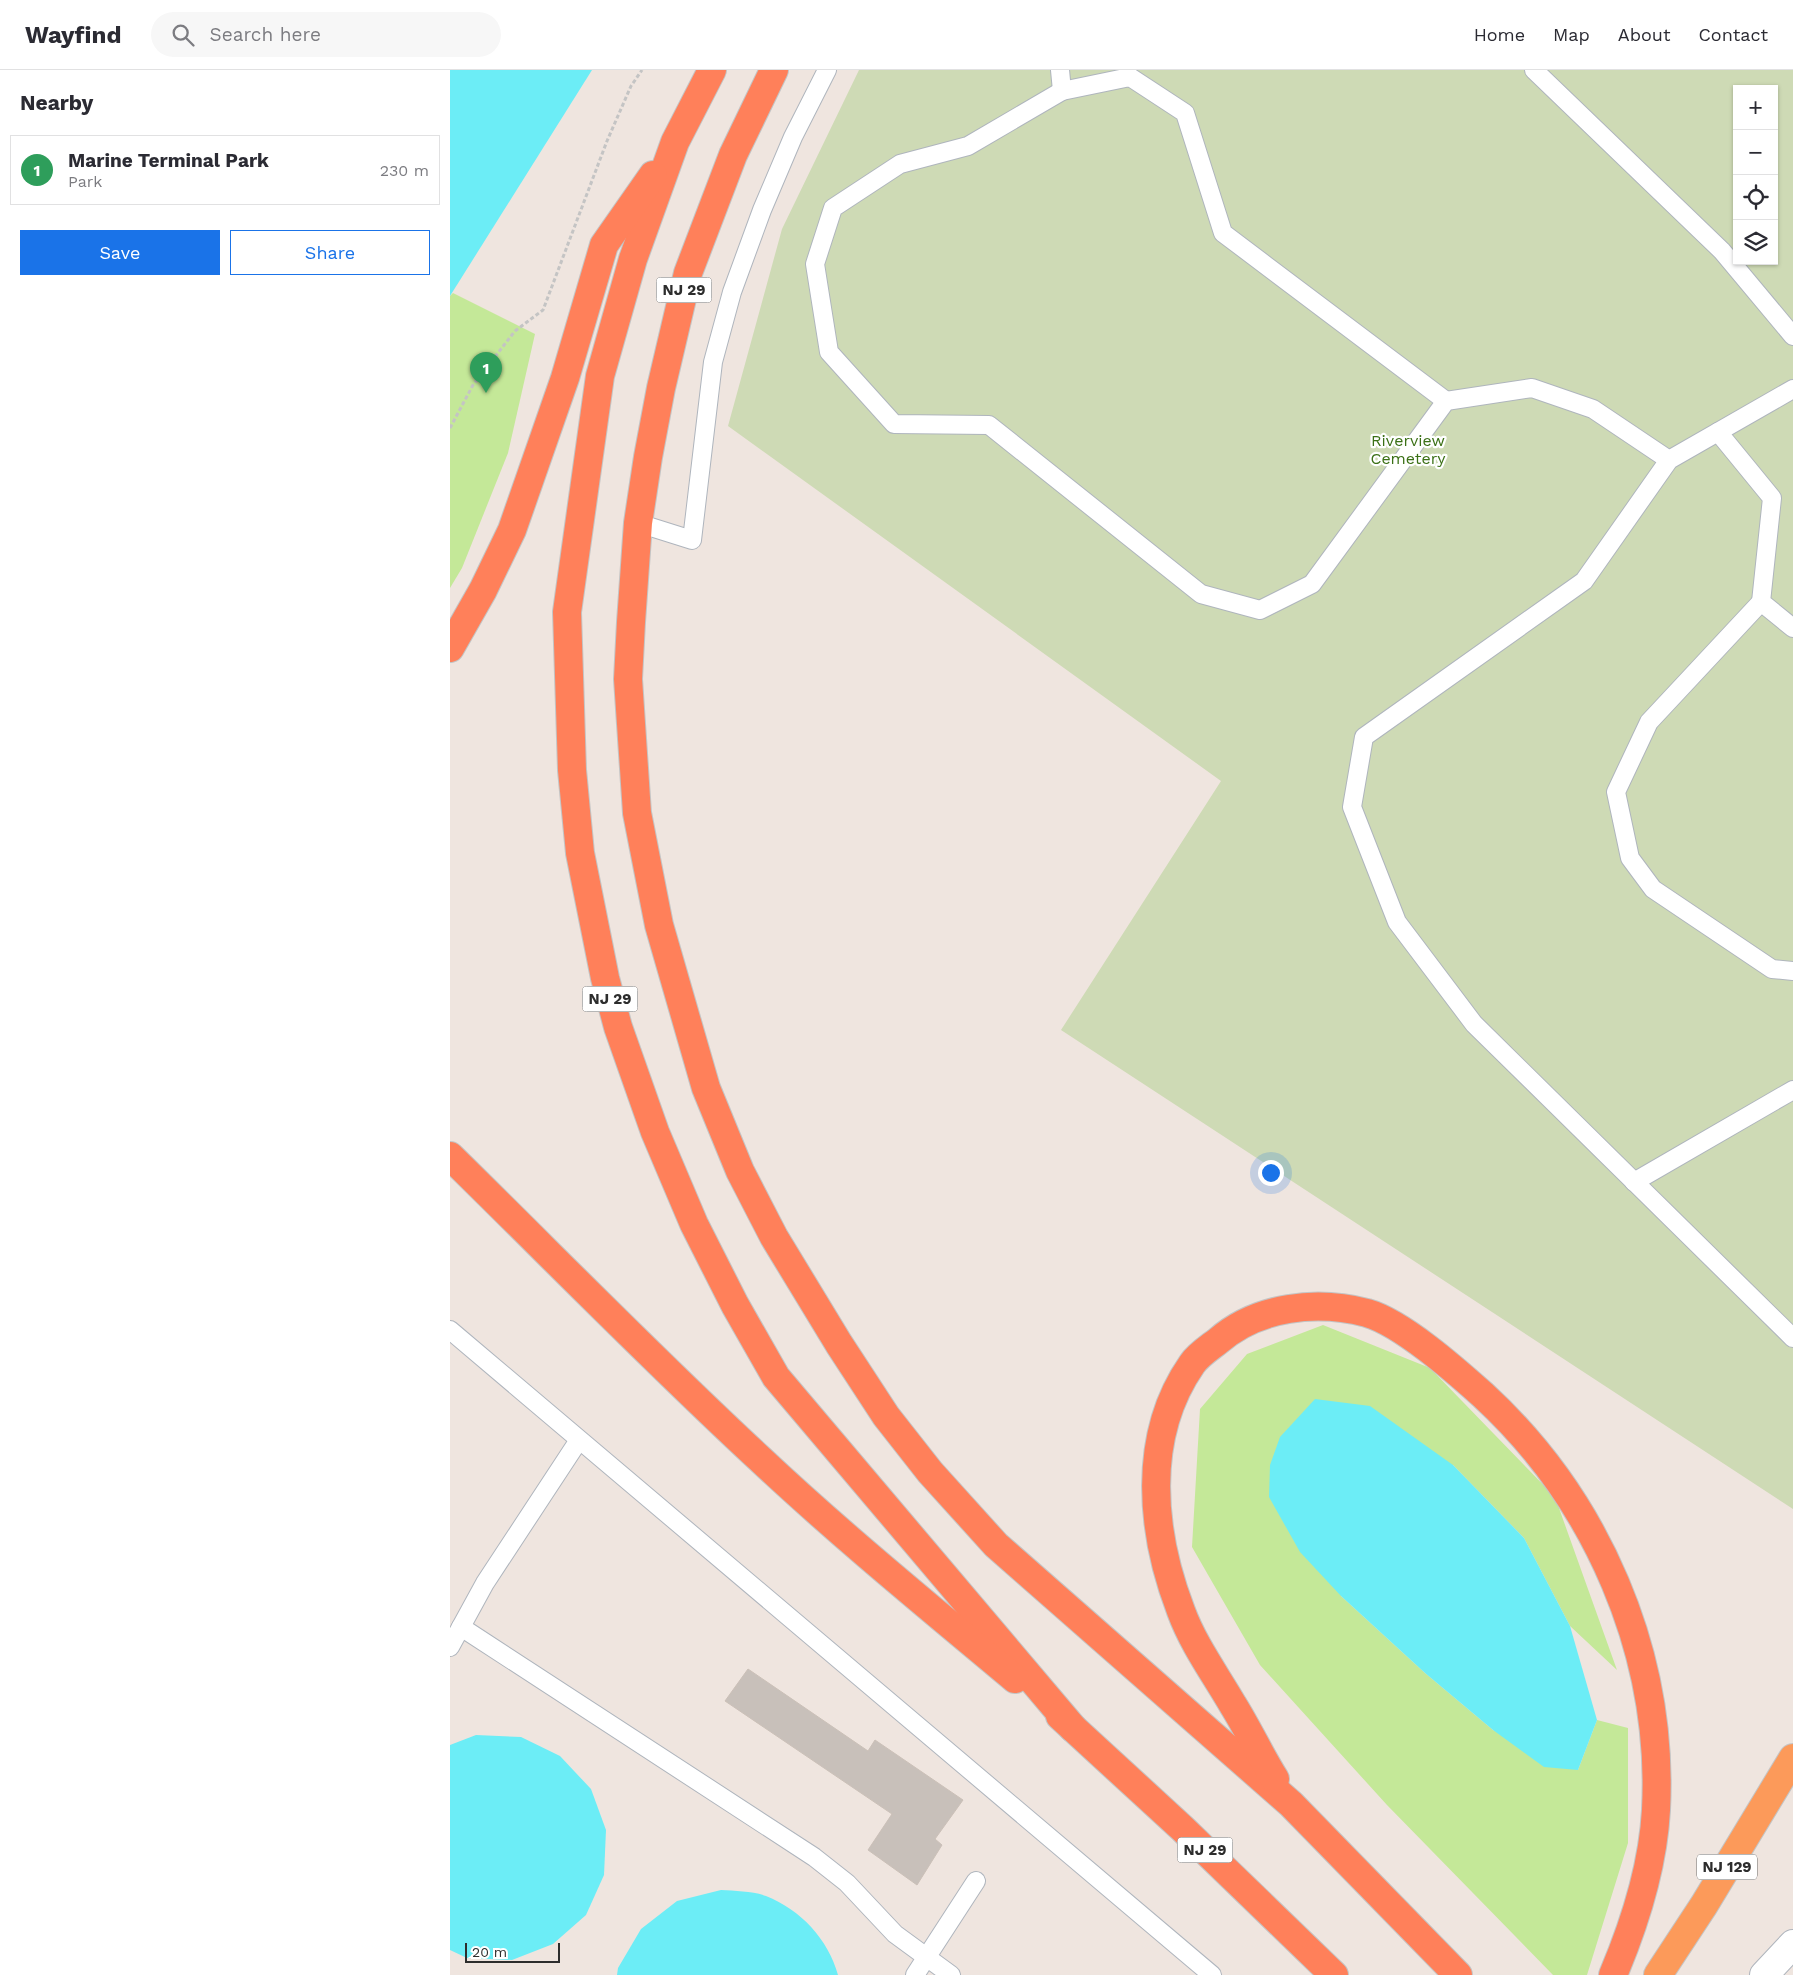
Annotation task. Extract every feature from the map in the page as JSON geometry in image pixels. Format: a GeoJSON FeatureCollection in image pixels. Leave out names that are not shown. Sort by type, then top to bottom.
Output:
{"type":"FeatureCollection","features":[{"type":"Feature","properties":{"kind":"highway","name":"NJ 29"},"geometry":{"type":"LineString","coordinates":[[712,70],[675,142],[633,259],[600,376],[567,612],[571,751],[580,853],[605,978],[618,1027],[655,1132],[687,1208],[735,1305],[776,1376],[1073,1728],[1183,1829],[1334,1975]]}},
{"type":"Feature","properties":{"kind":"highway","name":"NJ 29"},"geometry":{"type":"LineString","coordinates":[[774,70],[733,155],[688,273],[661,388],[638,523],[628,679],[637,813],[659,925],[706,1088],[740,1171],[770,1228],[844,1352],[886,1416],[930,1472],[996,1545],[1291,1804],[1458,1975]]}},
{"type":"Feature","properties":{"kind":"highway"},"geometry":{"type":"LineString","coordinates":[[450,648],[483,590],[512,530],[568,369],[604,245],[675,142]]}},
{"type":"Feature","properties":{"kind":"highway"},"geometry":{"type":"LineString","coordinates":[[450,1156],[761,1460],[917,1597],[1073,1728]]}},
{"type":"Feature","properties":{"kind":"highway"},"geometry":{"type":"LineString","coordinates":[[1291,1804],[1260,1755],[1182,1614],[1169,1575],[1158,1524],[1155,1472],[1166,1415],[1193,1362],[1227,1333],[1252,1319],[1279,1310],[1312,1306],[1342,1308],[1370,1314],[1390,1323],[1452,1366],[1501,1411],[1568,1492],[1594,1535],[1620,1590],[1638,1646],[1651,1716],[1656,1759],[1656,1810],[1649,1860],[1638,1907],[1613,1975]]}},
{"type":"Feature","properties":{"kind":"highway","name":"NJ 129"},"geometry":{"type":"LineString","coordinates":[[1658,1975],[1704,1905],[1793,1758]]}},
{"type":"Feature","properties":{"kind":"street"},"geometry":{"type":"LineString","coordinates":[[1764,1975],[1793,1944]]}},
{"type":"Feature","properties":{"kind":"lane"},"geometry":{"type":"LineString","coordinates":[[638,523],[692,540],[713,362],[732,292],[762,210],[793,138],[827,70]]}},
{"type":"Feature","properties":{"kind":"lane"},"geometry":{"type":"LineString","coordinates":[[1060,70],[1062,91]]}},
{"type":"Feature","properties":{"kind":"lane"},"geometry":{"type":"LineString","coordinates":[[1534,70],[1722,251],[1793,336]]}},
{"type":"Feature","properties":{"kind":"lane"},"geometry":{"type":"LineString","coordinates":[[1446,401],[1223,232],[1185,112],[1132,74],[1062,91],[968,146],[900,164],[833,208],[815,264],[829,352],[894,424],[989,425],[1201,594],[1260,610],[1312,584],[1446,401],[1532,388],[1592,409],[1669,460]]}},
{"type":"Feature","properties":{"kind":"lane"},"geometry":{"type":"LineString","coordinates":[[1793,389],[1669,460],[1584,581],[1364,737],[1352,807],[1397,922],[1474,1024],[1793,1338]]}},
{"type":"Feature","properties":{"kind":"lane"},"geometry":{"type":"LineString","coordinates":[[1718,432],[1772,498],[1761,602],[1649,722],[1616,792],[1630,858],[1653,889],[1772,969],[1793,971]]}},
{"type":"Feature","properties":{"kind":"lane"},"geometry":{"type":"LineString","coordinates":[[1761,602],[1793,628]]}},
{"type":"Feature","properties":{"kind":"lane"},"geometry":{"type":"LineString","coordinates":[[1634,1182],[1793,1090]]}},
{"type":"Feature","properties":{"kind":"lane"},"geometry":{"type":"LineString","coordinates":[[450,1330],[1212,1975]]}},
{"type":"Feature","properties":{"kind":"lane"},"geometry":{"type":"LineString","coordinates":[[450,1647],[486,1583],[580,1440]]}},
{"type":"Feature","properties":{"kind":"lane"},"geometry":{"type":"LineString","coordinates":[[461,1627],[814,1857],[847,1884],[895,1934],[951,1975]]}},
{"type":"Feature","properties":{"kind":"lane"},"geometry":{"type":"LineString","coordinates":[[915,1975],[976,1881]]}},
{"type":"Feature","properties":{"kind":"path"},"geometry":{"type":"LineString","coordinates":[[450,428],[473,385],[515,331],[543,310],[607,141],[631,86],[642,70]]}},
{"type":"Feature","properties":{"kind":"green space","name":"Riverview Cemetery"},"geometry":{"type":"Polygon","coordinates":[[[859,70],[1793,70],[1793,1509],[1061,1030],[1221,781],[728,426],[782,229],[859,70]]]}},
{"type":"Feature","properties":{"kind":"green space"},"geometry":{"type":"Polygon","coordinates":[[[453,293],[535,334],[508,453],[462,568],[450,588],[450,296],[453,293]]]}},
{"type":"Feature","properties":{"kind":"green space"},"geometry":{"type":"Polygon","coordinates":[[[1323,1325],[1430,1368],[1555,1497],[1617,1670],[1570,1626],[1524,1538],[1453,1465],[1341,1596],[1425,1673],[1493,1730],[1578,1770],[1597,1720],[1628,1728],[1628,1843],[1587,1975],[1553,1975],[1387,1805],[1260,1665],[1192,1547],[1200,1409],[1247,1354],[1323,1325]]]}},
{"type":"Feature","properties":{"kind":"water"},"geometry":{"type":"Polygon","coordinates":[[[450,70],[592,70],[450,296],[450,70]]]}},
{"type":"Feature","properties":{"kind":"water"},"geometry":{"type":"Polygon","coordinates":[[[1315,1399],[1370,1406],[1453,1465],[1524,1538],[1570,1626],[1597,1720],[1578,1770],[1544,1767],[1493,1730],[1425,1673],[1341,1596],[1300,1552],[1269,1497],[1270,1465],[1280,1437],[1315,1399]]]}},
{"type":"Feature","properties":{"kind":"water"},"geometry":{"type":"Polygon","coordinates":[[[476,1735],[521,1737],[560,1756],[591,1789],[606,1830],[604,1875],[586,1915],[553,1944],[512,1960],[467,1958],[450,1950],[450,1745],[476,1735]]]}},
{"type":"Feature","properties":{"kind":"water"},"geometry":{"type":"Polygon","coordinates":[[[721,1890],[761,1894],[791,1909],[820,1938],[838,1975],[617,1975],[618,1968],[641,1929],[677,1901],[721,1890]]]}},
{"type":"Feature","properties":{"kind":"building"},"geometry":{"type":"Polygon","coordinates":[[[748,1669],[868,1751],[875,1740],[963,1800],[935,1839],[942,1845],[917,1885],[868,1850],[892,1814],[725,1701],[748,1669]]]}},
{"type":"Feature","properties":{"kind":"place","name":"Marine Terminal Park"},"geometry":{"type":"Point","coordinates":[486,393]}}]}
